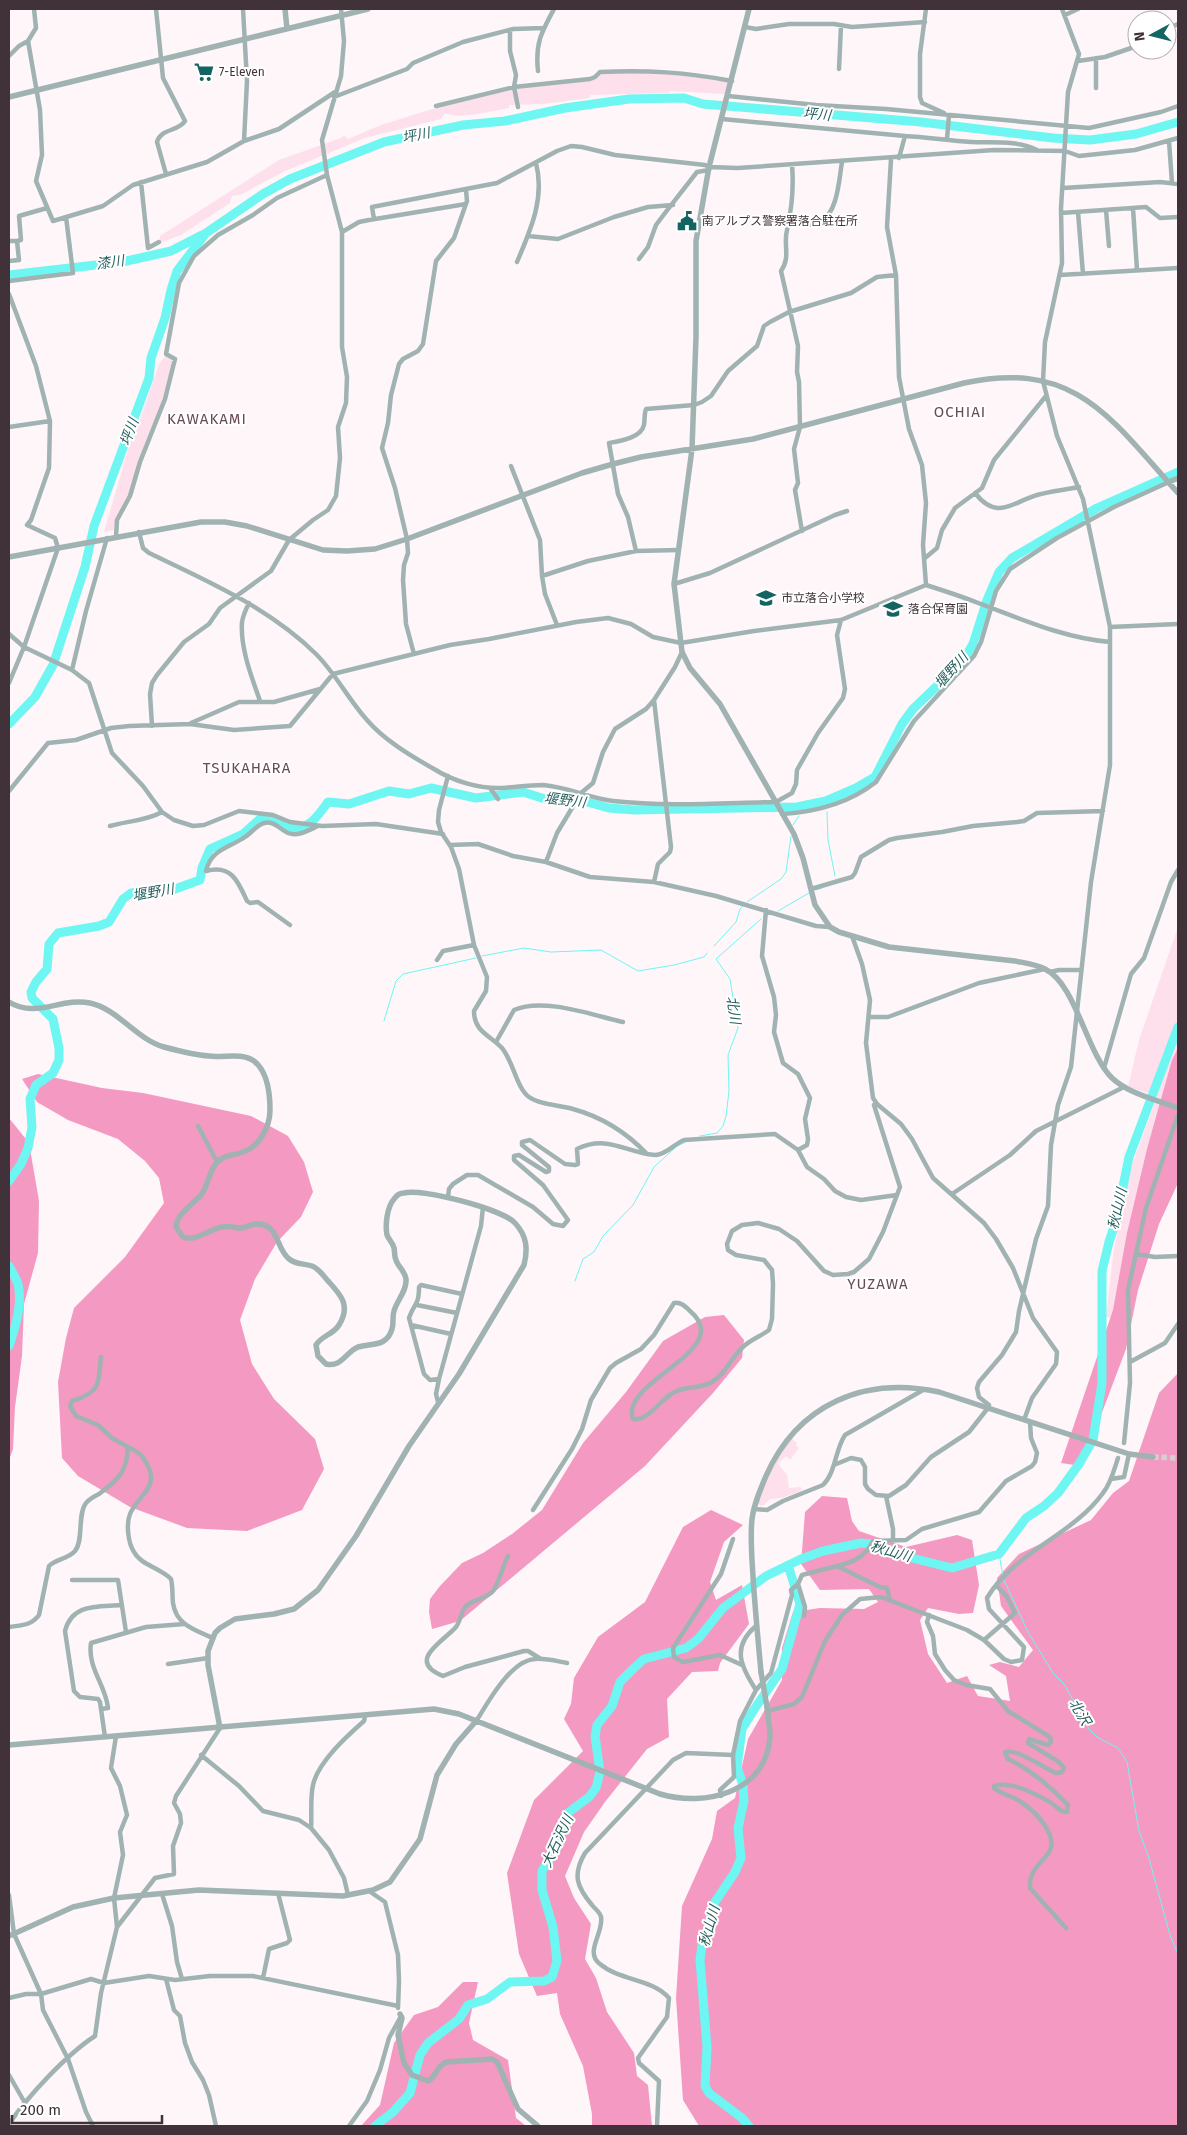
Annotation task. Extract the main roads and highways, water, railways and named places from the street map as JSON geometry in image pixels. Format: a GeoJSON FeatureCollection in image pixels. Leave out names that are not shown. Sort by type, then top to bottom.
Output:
{"type":"FeatureCollection","features":[{"type":"Feature","properties":{"kind":"waterway","name":"坪川"},"geometry":{"type":"LineString","coordinates":[[9,724],[35,697],[53,665],[85,567],[94,526],[149,378],[151,358],[165,318],[177,271],[206,233],[263,194],[290,179],[384,142],[463,125],[505,121],[565,108],[629,99],[684,98],[703,104],[921,122],[1053,138],[1090,140],[1136,134],[1178,122]]}},
{"type":"Feature","properties":{"kind":"waterway","name":"漆川"},"geometry":{"type":"LineString","coordinates":[[9,275],[122,262],[171,251],[202,235]]}},
{"type":"Feature","properties":{"kind":"waterway","name":"堰野川"},"geometry":{"type":"LineString","coordinates":[[9,1181],[21,1164],[28,1148],[32,1127],[30,1099],[36,1085],[53,1073],[59,1060],[59,1048],[53,1019],[32,998],[31,992],[36,982],[47,969],[49,944],[58,933],[99,926],[109,922],[123,899],[131,893],[172,890],[200,880],[202,868],[210,849],[243,834],[261,818],[292,828],[298,828],[315,819],[328,802],[349,804],[389,791],[409,794],[431,788],[476,798],[523,792],[545,799],[580,800],[609,808],[634,810],[797,807],[826,801],[856,788],[875,777],[902,724],[913,709],[963,661],[973,644],[987,600],[999,572],[1012,558],[1097,508],[1178,472]]}},
{"type":"Feature","properties":{"kind":"waterway","name":"堰野川"},"geometry":{"type":"LineString","coordinates":[[807,808],[810,805]]}},
{"type":"Feature","properties":{"kind":"waterway","name":"北川"},"geometry":{"type":"LineString","coordinates":[[827,812],[828,840],[835,876]]}},
{"type":"Feature","properties":{"kind":"waterway"},"geometry":{"type":"LineString","coordinates":[[793,825],[799,816]]}},
{"type":"Feature","properties":{"kind":"waterway"},"geometry":{"type":"LineString","coordinates":[[747,902],[781,879],[786,872],[791,836]]}},
{"type":"Feature","properties":{"kind":"waterway","name":"北川"},"geometry":{"type":"LineString","coordinates":[[816,890],[822,888]]}},
{"type":"Feature","properties":{"kind":"waterway","name":"北川"},"geometry":{"type":"LineString","coordinates":[[778,911],[809,893]]}},
{"type":"Feature","properties":{"kind":"waterway"},"geometry":{"type":"LineString","coordinates":[[714,946],[736,922],[740,909],[744,905]]}},
{"type":"Feature","properties":{"kind":"waterway","name":"北川"},"geometry":{"type":"LineString","coordinates":[[700,1136],[717,1133],[723,1126],[729,1091],[728,1055],[738,1028],[730,979],[716,959],[761,919]]}},
{"type":"Feature","properties":{"kind":"waterway"},"geometry":{"type":"LineString","coordinates":[[482,956],[524,948],[551,952],[601,950],[638,971],[674,965],[704,957],[707,953]]}},
{"type":"Feature","properties":{"kind":"waterway"},"geometry":{"type":"LineString","coordinates":[[384,1021],[396,981],[403,974],[476,958]]}},
{"type":"Feature","properties":{"kind":"waterway","name":"秋山川"},"geometry":{"type":"LineString","coordinates":[[375,2126],[393,2112],[410,2093],[420,2055],[428,2043],[459,2019],[468,2005],[487,1999],[510,1982],[544,1981],[552,1977],[557,1961],[553,1927],[542,1890],[542,1871],[559,1844],[564,1819],[569,1812],[589,1797],[596,1788],[600,1772],[595,1736],[597,1725],[612,1706],[620,1682],[633,1669],[644,1659],[686,1648],[698,1639],[723,1608],[766,1576],[801,1559],[823,1551],[861,1543],[872,1544],[912,1558],[952,1568],[999,1554],[1026,1518],[1044,1506],[1058,1493],[1079,1464],[1093,1440],[1102,1383],[1102,1271],[1116,1221],[1129,1157],[1178,1027]]}},
{"type":"Feature","properties":{"kind":"waterway","name":"北川"},"geometry":{"type":"LineString","coordinates":[[575,1281],[583,1259],[594,1252],[603,1236],[633,1205],[654,1167],[677,1146],[686,1142]]}},
{"type":"Feature","properties":{"kind":"waterway","name":"堰野川"},"geometry":{"type":"LineString","coordinates":[[9,1266],[18,1284],[20,1300],[18,1316],[9,1346]]}},
{"type":"Feature","properties":{"kind":"waterway","name":"北沢"},"geometry":{"type":"LineString","coordinates":[[999,1554],[1003,1576]]}},
{"type":"Feature","properties":{"kind":"waterway","name":"秋山川"},"geometry":{"type":"LineString","coordinates":[[749,2126],[742,2118],[709,2093],[705,2086],[707,2047],[700,1960],[702,1945],[710,1929],[713,1905],[735,1872],[741,1858],[738,1828],[744,1801],[743,1785],[737,1767],[742,1729],[782,1669],[800,1604],[788,1565]]}},
{"type":"Feature","properties":{"kind":"waterway","name":"北沢"},"geometry":{"type":"LineString","coordinates":[[1004,1580],[1028,1632],[1053,1673],[1064,1684],[1089,1729],[1097,1737],[1118,1748],[1127,1762],[1139,1831],[1148,1855],[1170,1935],[1178,1954]]}},
{"type":"Feature","properties":{"kind":"tunnel"},"geometry":{"type":"LineString","coordinates":[[1153,1457],[1178,1458]]}},
{"type":"Feature","properties":{"kind":"place","name":"7-Eleven"},"geometry":{"type":"Point","coordinates":[204,72]}},
{"type":"Feature","properties":{"kind":"place","name":"南アルプス警察署落合駐在所"},"geometry":{"type":"Point","coordinates":[687,221]}},
{"type":"Feature","properties":{"kind":"place","name":"市立落合小学校"},"geometry":{"type":"Point","coordinates":[766,598]}},
{"type":"Feature","properties":{"kind":"place","name":"落合保育園"},"geometry":{"type":"Point","coordinates":[893,609]}},
{"type":"Feature","properties":{"kind":"district","name":"OCHIAI"},"geometry":{"type":"Point","coordinates":[960,412]}},
{"type":"Feature","properties":{"kind":"district","name":"KAWAKAMI"},"geometry":{"type":"Point","coordinates":[207,419]}},
{"type":"Feature","properties":{"kind":"district","name":"TSUKAHARA"},"geometry":{"type":"Point","coordinates":[247,768]}},
{"type":"Feature","properties":{"kind":"district","name":"YUZAWA"},"geometry":{"type":"Point","coordinates":[878,1284]}},
{"type":"Feature","properties":{"kind":"water label","name":"大石沢川"},"geometry":{"type":"Point","coordinates":[557,1841]}}]}
